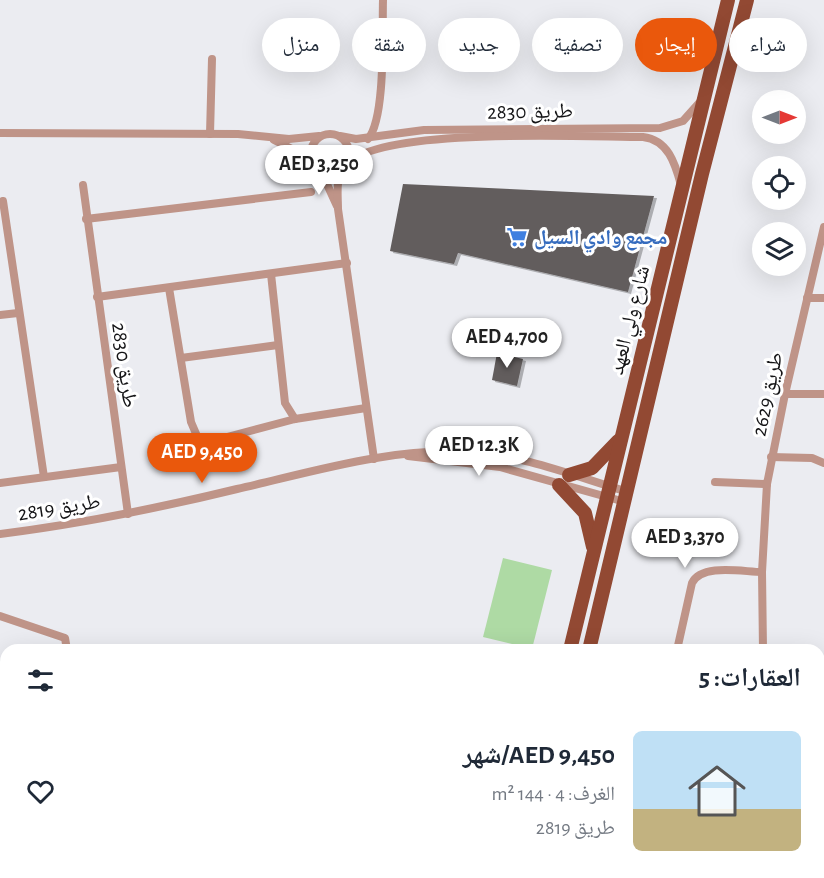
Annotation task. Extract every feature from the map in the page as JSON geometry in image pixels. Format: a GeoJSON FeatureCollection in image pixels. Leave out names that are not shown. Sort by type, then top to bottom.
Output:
{"type":"FeatureCollection","features":[{"type":"Feature","properties":{"kind":"main road","name":"شارع ولي العهد"},"geometry":{"type":"LineString","coordinates":[[571,644],[593,548],[617,496],[620,439],[638,376],[681,186],[728,0]]}},
{"type":"Feature","properties":{"kind":"main road","name":"شارع ولي العهد"},"geometry":{"type":"LineString","coordinates":[[590,644],[617,496],[747,0]]}},
{"type":"Feature","properties":{"kind":"main road"},"geometry":{"type":"LineString","coordinates":[[593,548],[585,513],[564,480],[592,468],[620,439]]}},
{"type":"Feature","properties":{"kind":"street"},"geometry":{"type":"LineString","coordinates":[[368,139],[376,127],[379,108],[383,0]]}},
{"type":"Feature","properties":{"kind":"street"},"geometry":{"type":"LineString","coordinates":[[210,134],[212,59]]}},
{"type":"Feature","properties":{"kind":"street","name":"طريق 2830"},"geometry":{"type":"LineString","coordinates":[[340,136],[368,139],[424,130],[660,128],[689,117],[706,91]]}},
{"type":"Feature","properties":{"kind":"street"},"geometry":{"type":"LineString","coordinates":[[379,108],[389,144]]}},
{"type":"Feature","properties":{"kind":"street"},"geometry":{"type":"LineString","coordinates":[[0,133],[210,134],[289,140],[329,133],[340,136],[349,149],[345,165],[339,175],[338,209],[374,459]]}},
{"type":"Feature","properties":{"kind":"street"},"geometry":{"type":"LineString","coordinates":[[319,136],[310,150],[338,209]]}},
{"type":"Feature","properties":{"kind":"street"},"geometry":{"type":"LineString","coordinates":[[268,137],[304,155],[317,168],[336,171],[345,165]]}},
{"type":"Feature","properties":{"kind":"street","name":"طريق 2830"},"geometry":{"type":"LineString","coordinates":[[345,165],[360,153],[389,144],[444,138],[651,138],[664,146],[668,152],[681,186]]}},
{"type":"Feature","properties":{"kind":"street","name":"طريق 2830"},"geometry":{"type":"LineString","coordinates":[[83,185],[128,514]]}},
{"type":"Feature","properties":{"kind":"street"},"geometry":{"type":"LineString","coordinates":[[86,219],[311,192]]}},
{"type":"Feature","properties":{"kind":"street"},"geometry":{"type":"LineString","coordinates":[[3,201],[4,233],[44,477]]}},
{"type":"Feature","properties":{"kind":"street","name":"طريق 2629"},"geometry":{"type":"LineString","coordinates":[[763,644],[762,572],[767,484],[771,457],[824,227]]}},
{"type":"Feature","properties":{"kind":"street"},"geometry":{"type":"LineString","coordinates":[[97,297],[347,263]]}},
{"type":"Feature","properties":{"kind":"street"},"geometry":{"type":"LineString","coordinates":[[271,274],[285,403],[295,419]]}},
{"type":"Feature","properties":{"kind":"street"},"geometry":{"type":"LineString","coordinates":[[169,288],[193,430],[203,440],[221,440],[295,419],[366,408]]}},
{"type":"Feature","properties":{"kind":"street"},"geometry":{"type":"LineString","coordinates":[[807,298],[824,298]]}},
{"type":"Feature","properties":{"kind":"street"},"geometry":{"type":"LineString","coordinates":[[0,315],[18,313]]}},
{"type":"Feature","properties":{"kind":"street"},"geometry":{"type":"LineString","coordinates":[[181,357],[278,345]]}},
{"type":"Feature","properties":{"kind":"street"},"geometry":{"type":"LineString","coordinates":[[785,394],[824,394]]}},
{"type":"Feature","properties":{"kind":"street","name":"طريق 2819"},"geometry":{"type":"LineString","coordinates":[[0,534],[128,514],[374,459],[421,452],[502,455],[564,480],[617,496]]}},
{"type":"Feature","properties":{"kind":"street"},"geometry":{"type":"LineString","coordinates":[[469,452],[470,463]]}},
{"type":"Feature","properties":{"kind":"street","name":"طريق 2819"},"geometry":{"type":"LineString","coordinates":[[405,455],[500,467],[564,480],[617,496]]}},
{"type":"Feature","properties":{"kind":"street"},"geometry":{"type":"LineString","coordinates":[[500,467],[502,455]]}},
{"type":"Feature","properties":{"kind":"street"},"geometry":{"type":"LineString","coordinates":[[771,457],[812,458],[824,463]]}},
{"type":"Feature","properties":{"kind":"street"},"geometry":{"type":"LineString","coordinates":[[0,483],[121,467]]}},
{"type":"Feature","properties":{"kind":"street"},"geometry":{"type":"LineString","coordinates":[[715,482],[767,484]]}},
{"type":"Feature","properties":{"kind":"street"},"geometry":{"type":"LineString","coordinates":[[679,644],[696,576],[707,571],[762,572]]}},
{"type":"Feature","properties":{"kind":"street"},"geometry":{"type":"LineString","coordinates":[[0,616],[65,638],[66,644]]}},
{"type":"Feature","properties":{"kind":"green space"},"geometry":{"type":"Polygon","coordinates":[[[503,558],[552,570],[533,644],[512,644],[483,637],[503,558]]]}},
{"type":"Feature","properties":{"kind":"building","name":"مجمع وادي السيل"},"geometry":{"type":"Polygon","coordinates":[[[403,184],[654,196],[628,292],[458,253],[454,264],[390,251],[403,184]]]}},
{"type":"Feature","properties":{"kind":"building"},"geometry":{"type":"Polygon","coordinates":[[[497,353],[523,359],[517,386],[492,380],[497,353]]]}},
{"type":"Feature","properties":{"kind":"place","name":"مجمع وادي السيل"},"geometry":{"type":"Point","coordinates":[517,237]}}]}
